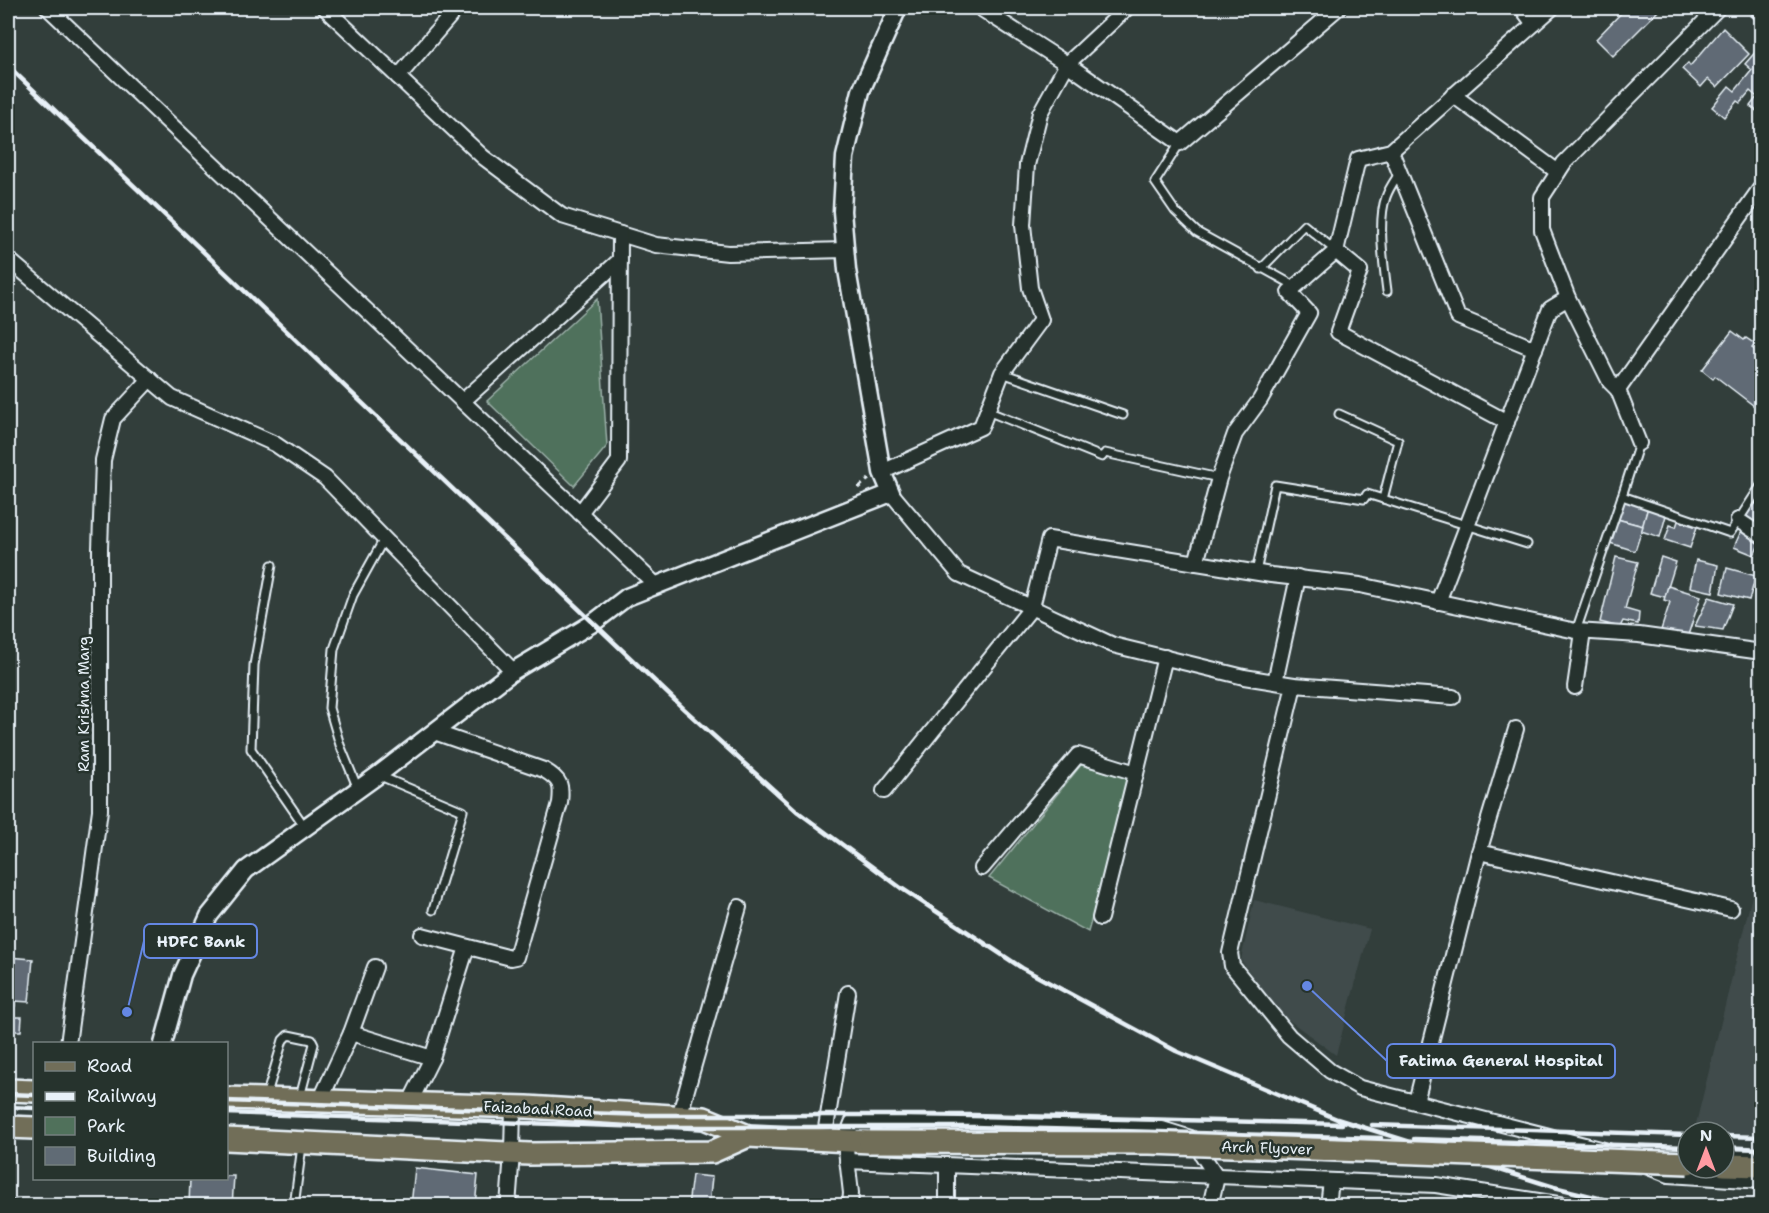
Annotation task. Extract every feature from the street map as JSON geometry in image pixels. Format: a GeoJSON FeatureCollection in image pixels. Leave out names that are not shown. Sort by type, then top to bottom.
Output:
{"type":"FeatureCollection","features":[{"type":"Feature","properties":{"kind":"main road"},"geometry":{"type":"LineString","coordinates":[[8,1090],[33,1091]]}},
{"type":"Feature","properties":{"kind":"main road","name":"Faizabad Road"},"geometry":{"type":"LineString","coordinates":[[228,1098],[513,1107],[704,1118],[748,1136],[824,1140],[846,1151]]}},
{"type":"Feature","properties":{"kind":"main road"},"geometry":{"type":"LineString","coordinates":[[8,1126],[33,1128]]}},
{"type":"Feature","properties":{"kind":"main road"},"geometry":{"type":"LineString","coordinates":[[228,1138],[512,1153],[712,1152],[748,1136]]}},
{"type":"Feature","properties":{"kind":"main road","name":"Arch Flyover"},"geometry":{"type":"LineString","coordinates":[[846,1151],[870,1142],[1150,1143],[1676,1163]]}},
{"type":"Feature","properties":{"kind":"main road"},"geometry":{"type":"LineString","coordinates":[[1736,1165],[1761,1166]]}},
{"type":"Feature","properties":{"kind":"street"},"geometry":{"type":"LineString","coordinates":[[48,8],[656,585]]}},
{"type":"Feature","properties":{"kind":"street"},"geometry":{"type":"LineString","coordinates":[[325,8],[483,157],[562,216],[656,245],[728,253],[846,250]]}},
{"type":"Feature","properties":{"kind":"street"},"geometry":{"type":"LineString","coordinates":[[398,77],[458,8]]}},
{"type":"Feature","properties":{"kind":"street"},"geometry":{"type":"LineString","coordinates":[[898,8],[861,91],[845,157],[842,211],[847,270],[882,472],[891,493],[959,574],[1113,645],[1244,677],[1294,685],[1453,697]]}},
{"type":"Feature","properties":{"kind":"street"},"geometry":{"type":"LineString","coordinates":[[980,8],[1067,64],[1180,143],[1338,8]]}},
{"type":"Feature","properties":{"kind":"street"},"geometry":{"type":"LineString","coordinates":[[882,472],[981,427],[1002,373],[1041,320],[1030,288],[1023,225],[1027,165],[1040,113],[1067,64],[1126,8]]}},
{"type":"Feature","properties":{"kind":"street"},"geometry":{"type":"LineString","coordinates":[[1522,8],[1534,24]]}},
{"type":"Feature","properties":{"kind":"street"},"geometry":{"type":"LineString","coordinates":[[1196,563],[1219,478],[1235,434],[1260,400],[1309,313],[1289,292],[1336,251],[1358,159],[1391,151],[1552,8]]}},
{"type":"Feature","properties":{"kind":"street"},"geometry":{"type":"LineString","coordinates":[[1639,443],[1618,390],[1610,382],[1568,298],[1542,230],[1542,197],[1564,163],[1718,8]]}},
{"type":"Feature","properties":{"kind":"street"},"geometry":{"type":"LineString","coordinates":[[1453,95],[1558,172]]}},
{"type":"Feature","properties":{"kind":"street"},"geometry":{"type":"LineString","coordinates":[[1391,151],[1458,317],[1535,349]]}},
{"type":"Feature","properties":{"kind":"street"},"geometry":{"type":"LineString","coordinates":[[1618,390],[1761,186]]}},
{"type":"Feature","properties":{"kind":"street"},"geometry":{"type":"LineString","coordinates":[[580,513],[619,461],[620,234]]}},
{"type":"Feature","properties":{"kind":"street"},"geometry":{"type":"LineString","coordinates":[[1336,251],[1360,271],[1338,332],[1507,422]]}},
{"type":"Feature","properties":{"kind":"street"},"geometry":{"type":"LineString","coordinates":[[8,259],[172,398],[275,444],[325,478],[513,671]]}},
{"type":"Feature","properties":{"kind":"street"},"geometry":{"type":"LineString","coordinates":[[463,400],[620,260]]}},
{"type":"Feature","properties":{"kind":"street"},"geometry":{"type":"LineString","coordinates":[[1438,602],[1550,309],[1568,298]]}},
{"type":"Feature","properties":{"kind":"street","name":"Ram Krishna Marg"},"geometry":{"type":"LineString","coordinates":[[68,1042],[100,810],[100,549],[103,460],[113,419],[150,379]]}},
{"type":"Feature","properties":{"kind":"street"},"geometry":{"type":"LineString","coordinates":[[164,1042],[182,975],[209,916],[246,870],[378,775],[513,671],[593,623],[627,597],[891,493]]}},
{"type":"Feature","properties":{"kind":"street"},"geometry":{"type":"LineString","coordinates":[[1738,520],[1761,536]]}},
{"type":"Feature","properties":{"kind":"street"},"geometry":{"type":"LineString","coordinates":[[884,791],[1032,607],[1049,539],[1256,572],[1360,585],[1579,632],[1639,635],[1761,652]]}},
{"type":"Feature","properties":{"kind":"street"},"geometry":{"type":"LineString","coordinates":[[1275,682],[1297,577]]}},
{"type":"Feature","properties":{"kind":"street"},"geometry":{"type":"LineString","coordinates":[[1575,687],[1579,632]]}},
{"type":"Feature","properties":{"kind":"street"},"geometry":{"type":"LineString","coordinates":[[1100,918],[1165,657]]}},
{"type":"Feature","properties":{"kind":"street"},"geometry":{"type":"LineString","coordinates":[[1294,685],[1230,953],[1232,966],[1289,1036],[1330,1071],[1360,1088],[1608,1151],[1669,1175],[1761,1181]]}},
{"type":"Feature","properties":{"kind":"street"},"geometry":{"type":"LineString","coordinates":[[1416,1102],[1479,852],[1516,729]]}},
{"type":"Feature","properties":{"kind":"street"},"geometry":{"type":"LineString","coordinates":[[422,935],[511,958],[516,957],[560,803],[561,788],[555,777],[544,770],[434,732]]}},
{"type":"Feature","properties":{"kind":"street"},"geometry":{"type":"LineString","coordinates":[[982,868],[1078,755],[1136,773]]}},
{"type":"Feature","properties":{"kind":"street"},"geometry":{"type":"LineString","coordinates":[[1479,852],[1731,909]]}},
{"type":"Feature","properties":{"kind":"street"},"geometry":{"type":"LineString","coordinates":[[679,1117],[739,907]]}},
{"type":"Feature","properties":{"kind":"street"},"geometry":{"type":"LineString","coordinates":[[409,1104],[432,1058],[467,946]]}},
{"type":"Feature","properties":{"kind":"street"},"geometry":{"type":"LineString","coordinates":[[309,1101],[351,1033],[375,967]]}},
{"type":"Feature","properties":{"kind":"street"},"geometry":{"type":"LineString","coordinates":[[824,1140],[848,993]]}},
{"type":"Feature","properties":{"kind":"street"},"geometry":{"type":"LineString","coordinates":[[351,1033],[432,1058]]}},
{"type":"Feature","properties":{"kind":"street"},"geometry":{"type":"LineString","coordinates":[[508,1206],[513,1107]]}},
{"type":"Feature","properties":{"kind":"street"},"geometry":{"type":"LineString","coordinates":[[850,1206],[851,1193],[846,1151],[852,1123],[1162,1129],[1191,1138],[1217,1177],[1210,1206]]}},
{"type":"Feature","properties":{"kind":"street"},"geometry":{"type":"LineString","coordinates":[[846,1151],[947,1165],[1436,1185],[1571,1206]]}},
{"type":"Feature","properties":{"kind":"street"},"geometry":{"type":"LineString","coordinates":[[1608,1151],[1676,1153]]}},
{"type":"Feature","properties":{"kind":"street"},"geometry":{"type":"LineString","coordinates":[[1736,1155],[1761,1156]]}},
{"type":"Feature","properties":{"kind":"street"},"geometry":{"type":"LineString","coordinates":[[946,1206],[947,1165]]}},
{"type":"Feature","properties":{"kind":"street"},"geometry":{"type":"LineString","coordinates":[[1328,1206],[1331,1181]]}},
{"type":"Feature","properties":{"kind":"lane"},"geometry":{"type":"LineString","coordinates":[[1180,143],[1155,182],[1175,211],[1197,232],[1295,286]]}},
{"type":"Feature","properties":{"kind":"lane"},"geometry":{"type":"LineString","coordinates":[[1387,291],[1382,227],[1385,198],[1400,172]]}},
{"type":"Feature","properties":{"kind":"lane"},"geometry":{"type":"LineString","coordinates":[[1261,269],[1304,225],[1336,251]]}},
{"type":"Feature","properties":{"kind":"lane"},"geometry":{"type":"LineString","coordinates":[[1002,373],[1123,415]]}},
{"type":"Feature","properties":{"kind":"lane"},"geometry":{"type":"LineString","coordinates":[[987,411],[1102,457],[1105,453],[1219,478]]}},
{"type":"Feature","properties":{"kind":"lane"},"geometry":{"type":"LineString","coordinates":[[1339,414],[1398,441],[1383,499]]}},
{"type":"Feature","properties":{"kind":"lane"},"geometry":{"type":"LineString","coordinates":[[1579,632],[1639,443]]}},
{"type":"Feature","properties":{"kind":"lane"},"geometry":{"type":"LineString","coordinates":[[1622,496],[1730,533],[1761,484]]}},
{"type":"Feature","properties":{"kind":"lane"},"geometry":{"type":"LineString","coordinates":[[1256,572],[1275,485],[1364,499],[1367,494],[1527,544]]}},
{"type":"Feature","properties":{"kind":"lane"},"geometry":{"type":"LineString","coordinates":[[358,789],[340,745],[329,708],[334,649],[353,595],[384,539]]}},
{"type":"Feature","properties":{"kind":"lane"},"geometry":{"type":"LineString","coordinates":[[272,565],[255,665],[251,749],[305,827]]}},
{"type":"Feature","properties":{"kind":"lane"},"geometry":{"type":"LineString","coordinates":[[378,775],[463,811],[433,910]]}},
{"type":"Feature","properties":{"kind":"lane"},"geometry":{"type":"LineString","coordinates":[[265,1100],[283,1040],[288,1035],[312,1040],[314,1044],[309,1101]]}},
{"type":"Feature","properties":{"kind":"lane"},"geometry":{"type":"LineString","coordinates":[[294,1206],[302,1143]]}},
{"type":"Feature","properties":{"kind":"lane"},"geometry":{"type":"LineString","coordinates":[[8,1204],[19,1206]]}},
{"type":"Feature","properties":{"kind":"path"},"geometry":{"type":"LineString","coordinates":[[1743,8],[1761,24]]}},
{"type":"Feature","properties":{"kind":"shaded area"},"geometry":{"type":"Polygon","coordinates":[[[1761,859],[1761,1135],[1736,1134],[1736,1120],[1697,1120],[1761,859]]]}},
{"type":"Feature","properties":{"kind":"shaded area"},"geometry":{"type":"Polygon","coordinates":[[[1254,900],[1370,929],[1336,1055],[1278,1012],[1241,960],[1254,900]]]}},
{"type":"Feature","properties":{"kind":"green space"},"geometry":{"type":"Polygon","coordinates":[[[597,299],[607,446],[574,486],[487,401],[597,299]]]}},
{"type":"Feature","properties":{"kind":"green space"},"geometry":{"type":"Polygon","coordinates":[[[1081,765],[1131,779],[1088,932],[989,878],[1081,765]]]}},
{"type":"Feature","properties":{"kind":"building"},"geometry":{"type":"Polygon","coordinates":[[[1626,8],[1661,8],[1613,56],[1596,39],[1626,8]]]}},
{"type":"Feature","properties":{"kind":"building"},"geometry":{"type":"Polygon","coordinates":[[[1723,28],[1749,54],[1717,87],[1708,79],[1701,87],[1682,69],[1688,63],[1690,66],[1723,28]]]}},
{"type":"Feature","properties":{"kind":"building"},"geometry":{"type":"Polygon","coordinates":[[[1758,49],[1762,52],[1762,115],[1750,106],[1757,97],[1750,91],[1740,103],[1737,101],[1724,117],[1712,107],[1729,86],[1735,91],[1752,70],[1745,64],[1758,49]]]}},
{"type":"Feature","properties":{"kind":"building"},"geometry":{"type":"Polygon","coordinates":[[[1732,331],[1744,340],[1746,338],[1755,344],[1752,348],[1762,355],[1762,412],[1715,376],[1713,379],[1702,370],[1732,331]]]}},
{"type":"Feature","properties":{"kind":"building"},"geometry":{"type":"Polygon","coordinates":[[[1622,499],[1648,507],[1643,526],[1617,519],[1622,499]]]}},
{"type":"Feature","properties":{"kind":"building"},"geometry":{"type":"Polygon","coordinates":[[[1756,503],[1762,509],[1762,531],[1744,515],[1756,503]]]}},
{"type":"Feature","properties":{"kind":"building"},"geometry":{"type":"Polygon","coordinates":[[[1648,507],[1667,512],[1660,537],[1641,531],[1648,507]]]}},
{"type":"Feature","properties":{"kind":"building"},"geometry":{"type":"Polygon","coordinates":[[[1617,519],[1643,526],[1635,551],[1610,543],[1617,519]]]}},
{"type":"Feature","properties":{"kind":"building"},"geometry":{"type":"Polygon","coordinates":[[[1678,521],[1697,527],[1690,548],[1665,540],[1670,525],[1676,527],[1678,521]]]}},
{"type":"Feature","properties":{"kind":"building"},"geometry":{"type":"Polygon","coordinates":[[[1742,529],[1762,538],[1754,555],[1734,547],[1742,529]]]}},
{"type":"Feature","properties":{"kind":"building"},"geometry":{"type":"Polygon","coordinates":[[[1616,557],[1638,562],[1625,609],[1639,613],[1638,624],[1623,621],[1620,627],[1600,622],[1616,557]]]}},
{"type":"Feature","properties":{"kind":"building"},"geometry":{"type":"Polygon","coordinates":[[[1661,557],[1676,562],[1665,597],[1650,593],[1661,557]]]}},
{"type":"Feature","properties":{"kind":"building"},"geometry":{"type":"Polygon","coordinates":[[[1696,560],[1718,565],[1713,592],[1690,587],[1696,560]]]}},
{"type":"Feature","properties":{"kind":"building"},"geometry":{"type":"Polygon","coordinates":[[[1727,568],[1756,576],[1749,600],[1721,593],[1727,568]]]}},
{"type":"Feature","properties":{"kind":"building"},"geometry":{"type":"Polygon","coordinates":[[[1668,586],[1701,596],[1687,638],[1661,630],[1670,602],[1664,600],[1668,586]]]}},
{"type":"Feature","properties":{"kind":"building"},"geometry":{"type":"Polygon","coordinates":[[[1709,597],[1733,604],[1723,630],[1695,626],[1709,597]]]}},
{"type":"Feature","properties":{"kind":"building"},"geometry":{"type":"Polygon","coordinates":[[[8,957],[33,959],[29,1002],[15,1001],[15,1006],[8,1006],[8,957]]]}},
{"type":"Feature","properties":{"kind":"building"},"geometry":{"type":"Polygon","coordinates":[[[8,1017],[22,1017],[21,1031],[12,1031],[12,1042],[8,1042],[8,1017]]]}},
{"type":"Feature","properties":{"kind":"building"},"geometry":{"type":"Polygon","coordinates":[[[415,1168],[478,1175],[475,1206],[411,1206],[415,1168]]]}},
{"type":"Feature","properties":{"kind":"building"},"geometry":{"type":"Polygon","coordinates":[[[692,1175],[712,1177],[709,1206],[688,1206],[692,1175]]]}},
{"type":"Feature","properties":{"kind":"building"},"geometry":{"type":"Polygon","coordinates":[[[228,1176],[234,1176],[232,1206],[189,1206],[190,1180],[228,1180],[228,1176]]]}},
{"type":"Feature","properties":{"kind":"railway"},"geometry":{"type":"LineString","coordinates":[[8,66],[684,709],[798,812],[901,888],[1022,968],[1176,1051],[1337,1119],[1554,1187],[1631,1206]]}},
{"type":"Feature","properties":{"kind":"railway"},"geometry":{"type":"LineString","coordinates":[[8,1094],[33,1095]]}},
{"type":"Feature","properties":{"kind":"railway"},"geometry":{"type":"LineString","coordinates":[[228,1101],[647,1115],[974,1115],[1342,1124]]}},
{"type":"Feature","properties":{"kind":"railway"},"geometry":{"type":"LineString","coordinates":[[8,1107],[33,1108]]}},
{"type":"Feature","properties":{"kind":"railway"},"geometry":{"type":"LineString","coordinates":[[228,1113],[647,1127],[974,1127],[1381,1138]]}},
{"type":"Feature","properties":{"kind":"railway"},"geometry":{"type":"LineString","coordinates":[[1372,1125],[1676,1135]]}},
{"type":"Feature","properties":{"kind":"railway"},"geometry":{"type":"LineString","coordinates":[[1736,1136],[1762,1137]]}},
{"type":"Feature","properties":{"kind":"railway"},"geometry":{"type":"LineString","coordinates":[[1414,1139],[1676,1147]]}},
{"type":"Feature","properties":{"kind":"railway"},"geometry":{"type":"LineString","coordinates":[[1736,1148],[1762,1149]]}},
{"type":"Feature","properties":{"kind":"place","name":"Fatima General Hospital"},"geometry":{"type":"Point","coordinates":[1307,986]}},
{"type":"Feature","properties":{"kind":"place","name":"HDFC Bank"},"geometry":{"type":"Point","coordinates":[127,1012]}}]}
